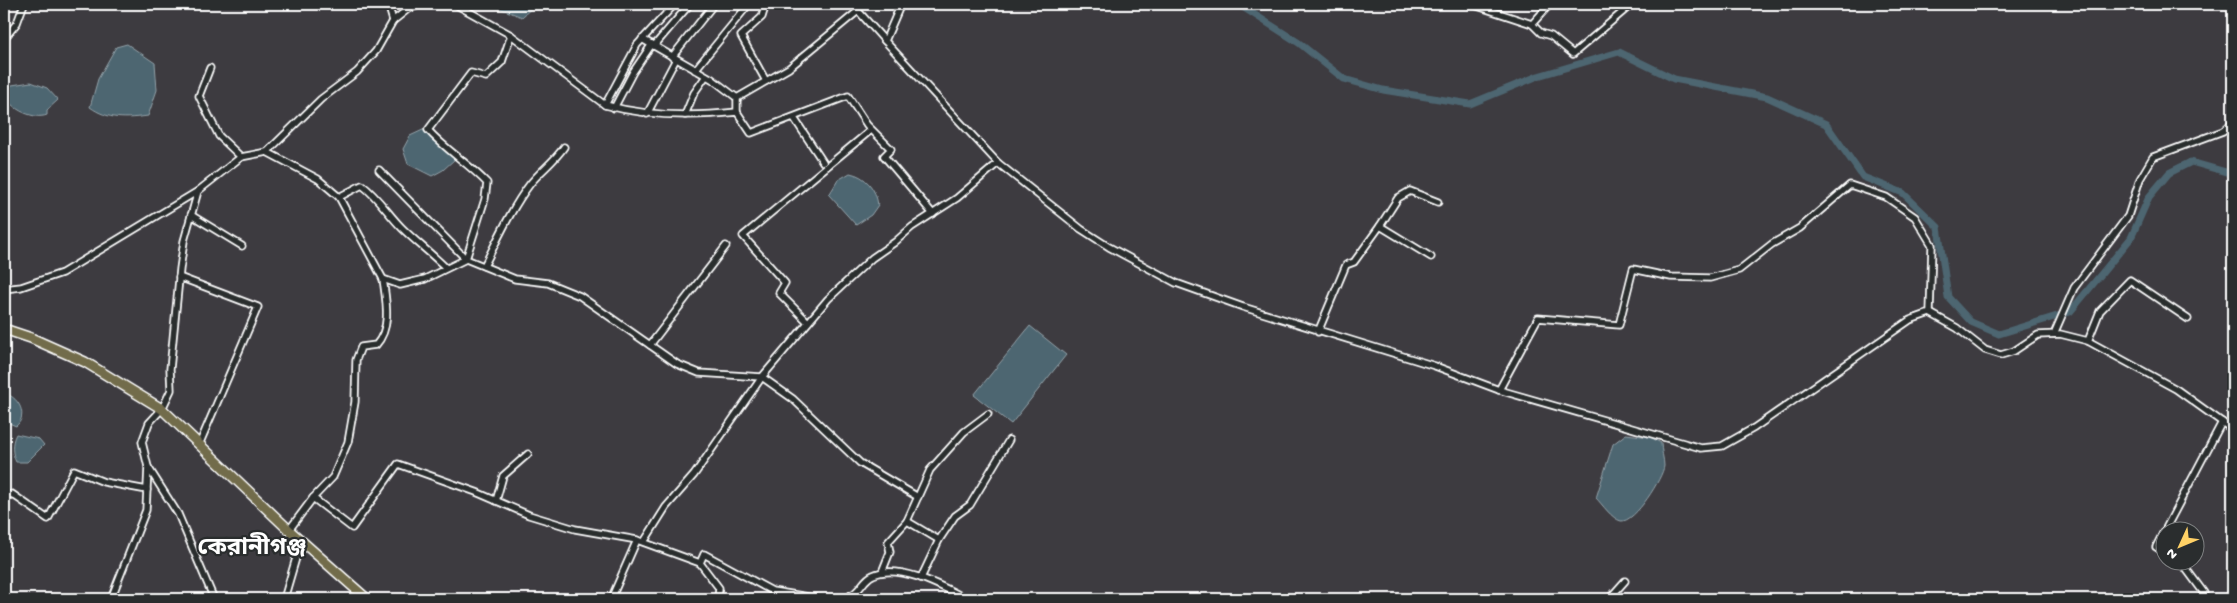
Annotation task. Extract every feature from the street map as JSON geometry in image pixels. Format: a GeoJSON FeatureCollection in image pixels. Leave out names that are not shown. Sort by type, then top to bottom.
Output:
{"type":"FeatureCollection","features":[{"type":"Feature","properties":{"kind":"main road"},"geometry":{"type":"LineString","coordinates":[[4,329],[31,338],[85,362],[162,409],[289,530],[367,599]]}},
{"type":"Feature","properties":{"kind":"street"},"geometry":{"type":"LineString","coordinates":[[4,9],[7,4]]}},
{"type":"Feature","properties":{"kind":"street"},"geometry":{"type":"LineString","coordinates":[[4,32],[8,34],[17,23],[24,4]]}},
{"type":"Feature","properties":{"kind":"street"},"geometry":{"type":"LineString","coordinates":[[388,4],[393,21]]}},
{"type":"Feature","properties":{"kind":"street"},"geometry":{"type":"LineString","coordinates":[[4,289],[21,287],[62,273],[198,191],[241,157],[267,152],[322,99],[357,72],[376,51],[393,21],[408,9],[422,4]]}},
{"type":"Feature","properties":{"kind":"street"},"geometry":{"type":"LineString","coordinates":[[442,4],[455,4],[511,35],[605,105],[634,113],[647,114],[684,115],[737,112]]}},
{"type":"Feature","properties":{"kind":"street"},"geometry":{"type":"LineString","coordinates":[[605,105],[642,38],[675,4]]}},
{"type":"Feature","properties":{"kind":"street"},"geometry":{"type":"LineString","coordinates":[[614,108],[633,72],[653,45],[690,4]]}},
{"type":"Feature","properties":{"kind":"street"},"geometry":{"type":"LineString","coordinates":[[647,114],[674,58],[714,4]]}},
{"type":"Feature","properties":{"kind":"street"},"geometry":{"type":"LineString","coordinates":[[695,70],[749,4]]}},
{"type":"Feature","properties":{"kind":"street"},"geometry":{"type":"LineString","coordinates":[[766,4],[762,17],[742,36],[766,81]]}},
{"type":"Feature","properties":{"kind":"street"},"geometry":{"type":"LineString","coordinates":[[852,4],[998,163],[1082,229],[1109,247],[1176,282],[1318,332],[1434,366],[1499,390],[1701,448],[1722,446],[1754,428],[1910,320],[1930,313],[1957,328],[1985,350],[2001,355],[2014,351],[2038,335],[2055,332],[2088,341],[2176,389],[2233,430]]}},
{"type":"Feature","properties":{"kind":"street"},"geometry":{"type":"LineString","coordinates":[[885,41],[901,4]]}},
{"type":"Feature","properties":{"kind":"street"},"geometry":{"type":"LineString","coordinates":[[1472,4],[1532,24],[1541,33],[1551,36],[1573,54],[1632,4]]}},
{"type":"Feature","properties":{"kind":"street"},"geometry":{"type":"LineString","coordinates":[[1532,24],[1550,4]]}},
{"type":"Feature","properties":{"kind":"street"},"geometry":{"type":"LineString","coordinates":[[737,98],[789,68],[858,10]]}},
{"type":"Feature","properties":{"kind":"street"},"geometry":{"type":"LineString","coordinates":[[383,279],[400,285],[425,279],[466,258],[485,198],[487,183],[470,165],[442,146],[428,130],[471,73],[486,77],[502,62],[511,35]]}},
{"type":"Feature","properties":{"kind":"street"},"geometry":{"type":"LineString","coordinates":[[642,38],[706,76],[737,98]]}},
{"type":"Feature","properties":{"kind":"street"},"geometry":{"type":"LineString","coordinates":[[210,68],[199,96],[219,136],[241,157]]}},
{"type":"Feature","properties":{"kind":"street"},"geometry":{"type":"LineString","coordinates":[[684,115],[694,92],[706,76]]}},
{"type":"Feature","properties":{"kind":"street"},"geometry":{"type":"LineString","coordinates":[[737,98],[737,112],[751,133],[848,96],[872,130],[891,148],[884,156],[933,214]]}},
{"type":"Feature","properties":{"kind":"street"},"geometry":{"type":"LineString","coordinates":[[794,118],[823,162]]}},
{"type":"Feature","properties":{"kind":"street"},"geometry":{"type":"LineString","coordinates":[[2055,332],[2074,288],[2128,216],[2140,179],[2153,157],[2223,130],[2233,122]]}},
{"type":"Feature","properties":{"kind":"street"},"geometry":{"type":"LineString","coordinates":[[808,322],[779,293],[784,283],[744,236],[872,130]]}},
{"type":"Feature","properties":{"kind":"street"},"geometry":{"type":"LineString","coordinates":[[484,266],[518,201],[541,171],[557,158],[564,147]]}},
{"type":"Feature","properties":{"kind":"street"},"geometry":{"type":"LineString","coordinates":[[267,152],[318,179],[338,197],[383,279],[388,315],[382,338],[376,345],[361,347],[356,360],[355,402],[348,442],[333,477],[313,498],[289,530],[296,558],[284,599]]}},
{"type":"Feature","properties":{"kind":"street"},"geometry":{"type":"LineString","coordinates":[[644,542],[666,508],[694,475],[762,377],[851,275],[912,227],[958,198],[998,163]]}},
{"type":"Feature","properties":{"kind":"street"},"geometry":{"type":"LineString","coordinates":[[379,170],[466,258],[515,279],[548,283],[580,296],[677,364],[699,373],[762,377],[793,399],[860,464],[918,497]]}},
{"type":"Feature","properties":{"kind":"street"},"geometry":{"type":"LineString","coordinates":[[338,197],[362,184],[403,229],[427,248],[446,268]]}},
{"type":"Feature","properties":{"kind":"street"},"geometry":{"type":"LineString","coordinates":[[1499,390],[1538,318],[1619,325],[1633,269],[1671,276],[1710,278],[1739,270],[1772,244],[1800,228],[1850,185],[1886,197],[1916,217],[1932,245],[1930,313]]}},
{"type":"Feature","properties":{"kind":"street"},"geometry":{"type":"LineString","coordinates":[[110,599],[146,510],[148,467],[142,442],[150,423],[162,409],[171,390],[170,369],[179,277],[191,215],[198,191]]}},
{"type":"Feature","properties":{"kind":"street"},"geometry":{"type":"LineString","coordinates":[[1318,332],[1346,265],[1354,262],[1398,198],[1410,192],[1438,202]]}},
{"type":"Feature","properties":{"kind":"street"},"geometry":{"type":"LineString","coordinates":[[191,215],[242,246]]}},
{"type":"Feature","properties":{"kind":"street"},"geometry":{"type":"LineString","coordinates":[[1380,226],[1431,257]]}},
{"type":"Feature","properties":{"kind":"street"},"geometry":{"type":"LineString","coordinates":[[650,345],[726,246]]}},
{"type":"Feature","properties":{"kind":"street"},"geometry":{"type":"LineString","coordinates":[[179,277],[258,307],[200,445]]}},
{"type":"Feature","properties":{"kind":"street"},"geometry":{"type":"LineString","coordinates":[[2088,341],[2100,311],[2130,280],[2188,319]]}},
{"type":"Feature","properties":{"kind":"street"},"geometry":{"type":"LineString","coordinates":[[882,572],[890,552],[888,542],[907,521],[930,470],[964,432],[988,414]]}},
{"type":"Feature","properties":{"kind":"street"},"geometry":{"type":"LineString","coordinates":[[2171,520],[2222,422]]}},
{"type":"Feature","properties":{"kind":"street"},"geometry":{"type":"LineString","coordinates":[[921,578],[939,540],[955,516],[970,505],[1008,440]]}},
{"type":"Feature","properties":{"kind":"street"},"geometry":{"type":"LineString","coordinates":[[496,501],[503,476],[528,454]]}},
{"type":"Feature","properties":{"kind":"street"},"geometry":{"type":"LineString","coordinates":[[313,498],[352,528],[398,464],[529,515],[575,529],[637,540],[700,563],[719,588],[718,599]]}},
{"type":"Feature","properties":{"kind":"street"},"geometry":{"type":"LineString","coordinates":[[148,467],[178,514],[214,599]]}},
{"type":"Feature","properties":{"kind":"street"},"geometry":{"type":"LineString","coordinates":[[4,496],[12,494],[48,519],[74,470],[104,482],[147,490]]}},
{"type":"Feature","properties":{"kind":"street"},"geometry":{"type":"LineString","coordinates":[[907,521],[939,540]]}},
{"type":"Feature","properties":{"kind":"street"},"geometry":{"type":"LineString","coordinates":[[611,599],[637,540]]}},
{"type":"Feature","properties":{"kind":"street"},"geometry":{"type":"LineString","coordinates":[[700,563],[704,554],[772,591],[820,599]]}},
{"type":"Feature","properties":{"kind":"street"},"geometry":{"type":"LineString","coordinates":[[2187,570],[2204,593],[2200,599]]}},
{"type":"Feature","properties":{"kind":"street"},"geometry":{"type":"LineString","coordinates":[[849,599],[851,595],[858,592],[870,576],[882,572],[912,575],[965,599]]}},
{"type":"Feature","properties":{"kind":"street"},"geometry":{"type":"LineString","coordinates":[[1609,599],[1626,581]]}},
{"type":"Feature","properties":{"kind":"water"},"geometry":{"type":"Polygon","coordinates":[[[480,4],[536,4],[522,17],[494,6],[480,4]]]}},
{"type":"Feature","properties":{"kind":"water"},"geometry":{"type":"Polygon","coordinates":[[[127,44],[155,63],[157,90],[148,116],[118,118],[90,107],[98,79],[116,47],[127,44]]]}},
{"type":"Feature","properties":{"kind":"water"},"geometry":{"type":"Polygon","coordinates":[[[31,82],[47,88],[58,100],[47,110],[47,115],[34,116],[20,111],[5,96],[4,90],[12,85],[31,82]]]}},
{"type":"Feature","properties":{"kind":"water"},"geometry":{"type":"Polygon","coordinates":[[[425,129],[443,141],[455,159],[443,170],[432,176],[408,164],[403,149],[410,136],[425,129]]]}},
{"type":"Feature","properties":{"kind":"water"},"geometry":{"type":"Polygon","coordinates":[[[850,173],[861,177],[869,184],[875,194],[878,205],[871,215],[856,225],[829,195],[838,180],[850,173]]]}},
{"type":"Feature","properties":{"kind":"water"},"geometry":{"type":"Polygon","coordinates":[[[1030,326],[1066,355],[1011,424],[974,395],[1030,326]]]}},
{"type":"Feature","properties":{"kind":"water"},"geometry":{"type":"Polygon","coordinates":[[[9,395],[17,401],[21,409],[21,418],[16,426],[4,421],[4,396],[9,395]]]}},
{"type":"Feature","properties":{"kind":"water"},"geometry":{"type":"Polygon","coordinates":[[[16,434],[39,439],[44,445],[27,462],[16,462],[13,445],[16,434]]]}},
{"type":"Feature","properties":{"kind":"water"},"geometry":{"type":"Polygon","coordinates":[[[1626,434],[1650,437],[1661,443],[1664,466],[1654,489],[1640,507],[1627,520],[1621,521],[1611,514],[1596,498],[1613,444],[1626,434]]]}},
{"type":"Feature","properties":{"kind":"waterway"},"geometry":{"type":"LineString","coordinates":[[1238,4],[1299,43],[1344,79],[1383,90],[1470,104],[1538,76],[1619,52],[1674,79],[1767,97],[1826,124],[1863,177],[1903,193],[1938,227],[1948,297],[1971,322],[1999,334],[2070,312],[2131,238],[2149,197],[2169,173],[2191,162],[2233,174]]}},
{"type":"Feature","properties":{"kind":"district","name":"কেরানীগঞ্জ"},"geometry":{"type":"Point","coordinates":[252,546]}}]}
